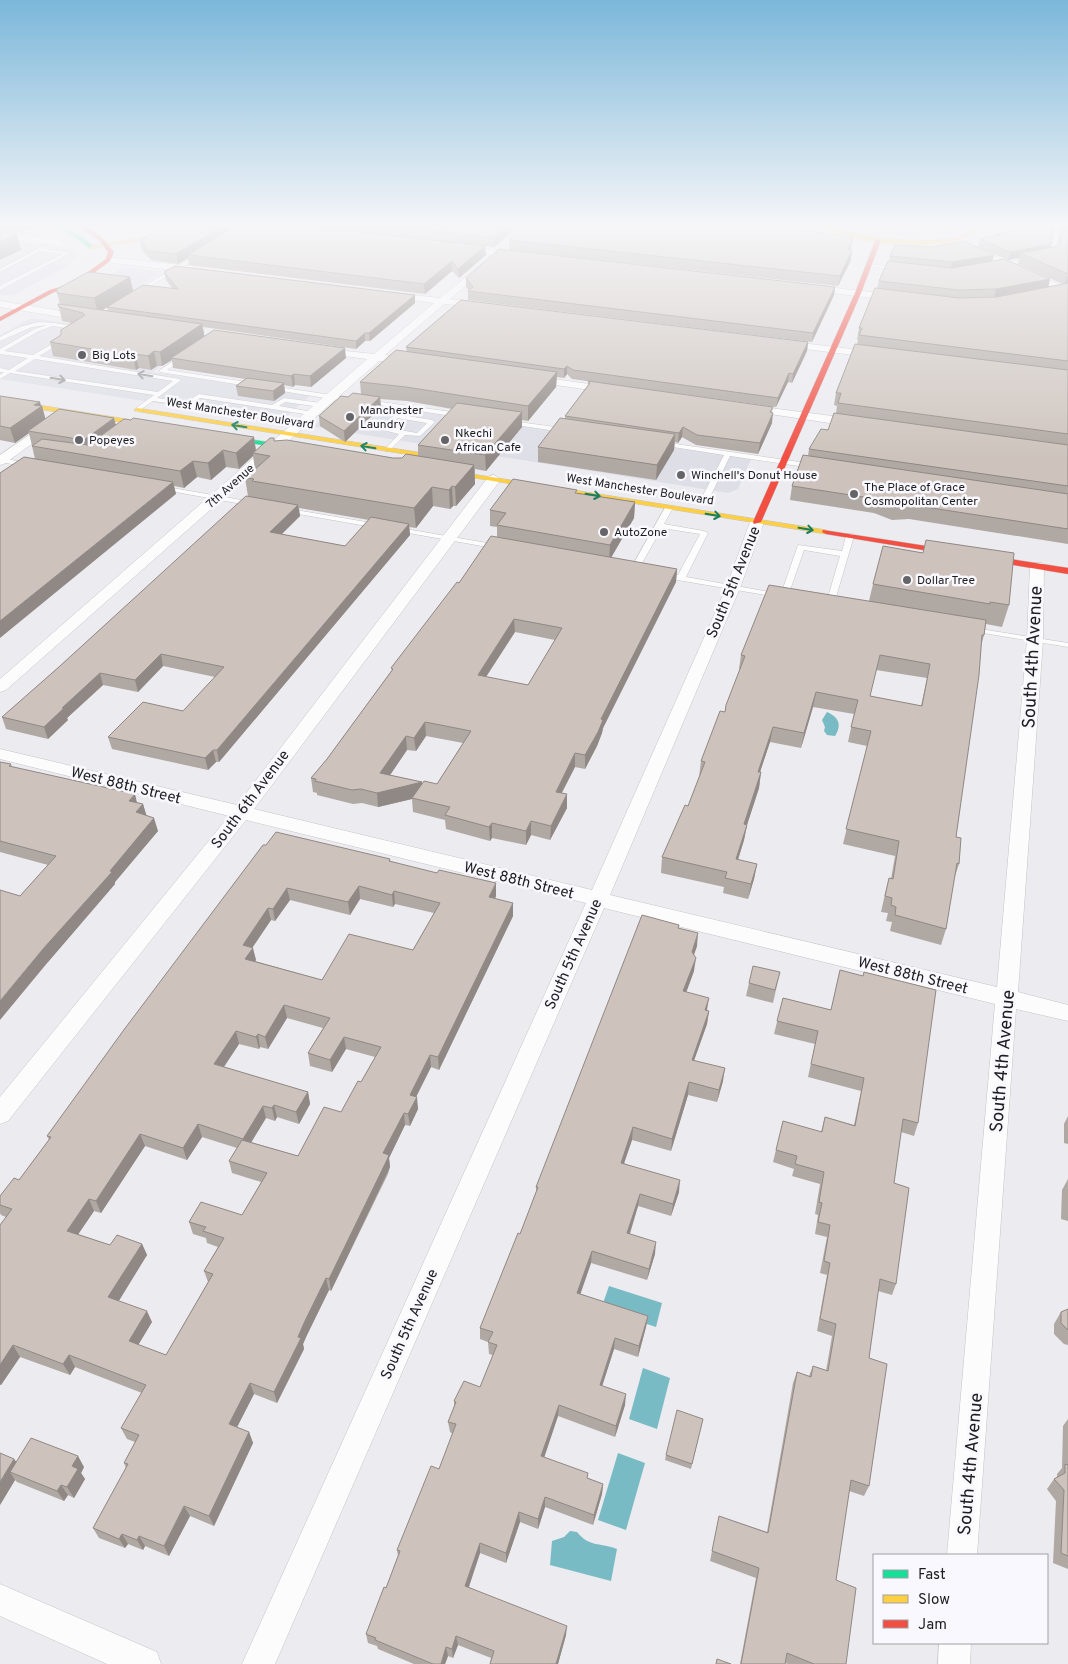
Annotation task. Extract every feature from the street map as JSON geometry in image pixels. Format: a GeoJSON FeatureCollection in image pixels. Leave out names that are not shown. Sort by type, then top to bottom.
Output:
{"type":"FeatureCollection","features":[{"type":"Feature","properties":{"kind":"main road"},"geometry":{"type":"LineString","coordinates":[[0,319],[29,304]]}},
{"type":"Feature","properties":{"kind":"main road","name":"South 5th Avenue"},"geometry":{"type":"LineString","coordinates":[[763,512],[854,304]]}},
{"type":"Feature","properties":{"kind":"main road","name":"West Manchester Boulevard"},"geometry":{"type":"LineString","coordinates":[[0,401],[134,425],[165,427]]}},
{"type":"Feature","properties":{"kind":"main road","name":"West Manchester Boulevard"},"geometry":{"type":"LineString","coordinates":[[132,409],[466,462]]}},
{"type":"Feature","properties":{"kind":"main road","name":"West Manchester Boulevard"},"geometry":{"type":"LineString","coordinates":[[202,433],[312,451]]}},
{"type":"Feature","properties":{"kind":"main road","name":"West Manchester Boulevard"},"geometry":{"type":"LineString","coordinates":[[427,469],[669,508],[763,512],[850,536],[1068,571]]}},
{"type":"Feature","properties":{"kind":"main road","name":"West Manchester Boulevard"},"geometry":{"type":"LineString","coordinates":[[700,498],[721,502]]}},
{"type":"Feature","properties":{"kind":"street"},"geometry":{"type":"LineString","coordinates":[[0,304],[98,319]]}},
{"type":"Feature","properties":{"kind":"street","name":"7th Avenue"},"geometry":{"type":"LineString","coordinates":[[0,687],[274,445],[441,304]]}},
{"type":"Feature","properties":{"kind":"street"},"geometry":{"type":"LineString","coordinates":[[467,304],[496,307]]}},
{"type":"Feature","properties":{"kind":"street"},"geometry":{"type":"LineString","coordinates":[[770,342],[890,356]]}},
{"type":"Feature","properties":{"kind":"street"},"geometry":{"type":"LineString","coordinates":[[310,348],[426,364]]}},
{"type":"Feature","properties":{"kind":"street"},"geometry":{"type":"LineString","coordinates":[[523,378],[620,391]]}},
{"type":"Feature","properties":{"kind":"street"},"geometry":{"type":"LineString","coordinates":[[736,407],[863,424]]}},
{"type":"Feature","properties":{"kind":"street"},"geometry":{"type":"LineString","coordinates":[[0,460],[69,412]]}},
{"type":"Feature","properties":{"kind":"street","name":"South 6th Avenue"},"geometry":{"type":"LineString","coordinates":[[0,1114],[241,813],[494,479]]}},
{"type":"Feature","properties":{"kind":"street","name":"South 5th Avenue"},"geometry":{"type":"LineString","coordinates":[[258,1664],[598,899],[733,588],[763,512]]}},
{"type":"Feature","properties":{"kind":"street","name":"South 4th Avenue"},"geometry":{"type":"LineString","coordinates":[[962,1554],[1036,640],[1038,566]]}},
{"type":"Feature","properties":{"kind":"street","name":"West 88th Street"},"geometry":{"type":"LineString","coordinates":[[0,754],[1068,1013]]}},
{"type":"Feature","properties":{"kind":"street"},"geometry":{"type":"LineString","coordinates":[[0,1600],[145,1664]]}},
{"type":"Feature","properties":{"kind":"street"},"geometry":{"type":"LineString","coordinates":[[954,1664],[955,1644]]}},
{"type":"Feature","properties":{"kind":"lane"},"geometry":{"type":"LineString","coordinates":[[0,339],[35,322],[82,328],[74,333]]}},
{"type":"Feature","properties":{"kind":"lane"},"geometry":{"type":"LineString","coordinates":[[0,351],[37,330],[61,325]]}},
{"type":"Feature","properties":{"kind":"lane"},"geometry":{"type":"LineString","coordinates":[[0,377],[66,338]]}},
{"type":"Feature","properties":{"kind":"lane"},"geometry":{"type":"LineString","coordinates":[[0,351],[178,380],[151,400],[132,409]]}},
{"type":"Feature","properties":{"kind":"lane"},"geometry":{"type":"LineString","coordinates":[[192,351],[162,371],[349,399]]}},
{"type":"Feature","properties":{"kind":"lane"},"geometry":{"type":"LineString","coordinates":[[0,370],[159,394]]}},
{"type":"Feature","properties":{"kind":"lane"},"geometry":{"type":"LineString","coordinates":[[151,400],[187,404],[199,396],[274,407],[316,409]]}},
{"type":"Feature","properties":{"kind":"lane"},"geometry":{"type":"LineString","coordinates":[[274,407],[284,400],[316,409]]}},
{"type":"Feature","properties":{"kind":"lane"},"geometry":{"type":"LineString","coordinates":[[358,401],[463,416]]}},
{"type":"Feature","properties":{"kind":"lane"},"geometry":{"type":"LineString","coordinates":[[396,416],[432,422],[418,435],[382,430],[404,407]]}},
{"type":"Feature","properties":{"kind":"lane"},"geometry":{"type":"LineString","coordinates":[[502,422],[571,431]]}},
{"type":"Feature","properties":{"kind":"lane"},"geometry":{"type":"LineString","coordinates":[[387,450],[404,433]]}},
{"type":"Feature","properties":{"kind":"lane"},"geometry":{"type":"LineString","coordinates":[[650,443],[824,468]]}},
{"type":"Feature","properties":{"kind":"lane"},"geometry":{"type":"LineString","coordinates":[[700,498],[728,454]]}},
{"type":"Feature","properties":{"kind":"lane"},"geometry":{"type":"LineString","coordinates":[[0,460],[40,467]]}},
{"type":"Feature","properties":{"kind":"lane"},"geometry":{"type":"LineString","coordinates":[[149,486],[266,506]]}},
{"type":"Feature","properties":{"kind":"lane"},"geometry":{"type":"LineString","coordinates":[[275,508],[507,548]]}},
{"type":"Feature","properties":{"kind":"lane"},"geometry":{"type":"LineString","coordinates":[[634,570],[669,508]]}},
{"type":"Feature","properties":{"kind":"lane"},"geometry":{"type":"LineString","coordinates":[[659,525],[704,532],[681,578]]}},
{"type":"Feature","properties":{"kind":"lane"},"geometry":{"type":"LineString","coordinates":[[830,604],[850,536]]}},
{"type":"Feature","properties":{"kind":"lane"},"geometry":{"type":"LineString","coordinates":[[784,596],[801,547],[844,554]]}},
{"type":"Feature","properties":{"kind":"lane"},"geometry":{"type":"LineString","coordinates":[[624,569],[644,572]]}},
{"type":"Feature","properties":{"kind":"lane"},"geometry":{"type":"LineString","coordinates":[[653,574],[793,598]]}},
{"type":"Feature","properties":{"kind":"lane"},"geometry":{"type":"LineString","coordinates":[[821,603],[840,606]]}},
{"type":"Feature","properties":{"kind":"lane"},"geometry":{"type":"LineString","coordinates":[[967,628],[1068,646]]}},
{"type":"Feature","properties":{"kind":"shaded area"},"geometry":{"type":"Polygon","coordinates":[[[58,304],[111,304],[97,312],[56,305],[58,304]]]}},
{"type":"Feature","properties":{"kind":"shaded area"},"geometry":{"type":"Polygon","coordinates":[[[31,318],[198,340],[153,372],[311,395],[280,422],[0,379],[0,335],[31,318]]]}},
{"type":"Feature","properties":{"kind":"shaded area"},"geometry":{"type":"Polygon","coordinates":[[[342,400],[751,459],[738,489],[728,493],[315,427],[342,400]]]}},
{"type":"Feature","properties":{"kind":"water"},"geometry":{"type":"Polygon","coordinates":[[[827,712],[837,719],[839,725],[835,736],[827,735],[824,731],[825,727],[822,720],[827,712]]]}},
{"type":"Feature","properties":{"kind":"water"},"geometry":{"type":"Polygon","coordinates":[[[609,1286],[662,1303],[656,1327],[601,1309],[609,1286]]]}},
{"type":"Feature","properties":{"kind":"water"},"geometry":{"type":"Polygon","coordinates":[[[643,1368],[670,1378],[657,1429],[629,1419],[643,1368]]]}},
{"type":"Feature","properties":{"kind":"water"},"geometry":{"type":"Polygon","coordinates":[[[618,1453],[645,1463],[626,1530],[598,1520],[618,1453]]]}},
{"type":"Feature","properties":{"kind":"water"},"geometry":{"type":"Polygon","coordinates":[[[570,1531],[577,1532],[591,1543],[617,1549],[611,1581],[550,1565],[552,1541],[564,1537],[570,1531]]]}},
{"type":"Feature","properties":{"kind":"building"},"geometry":{"type":"Polygon","coordinates":[[[58,304],[202,324],[160,352],[154,351],[148,356],[135,354],[133,356],[50,342],[61,335],[61,330],[85,315],[59,307],[58,304]]]}},
{"type":"Feature","properties":{"kind":"building"},"geometry":{"type":"Polygon","coordinates":[[[112,304],[405,304],[369,333],[365,333],[356,341],[107,307],[112,304]]]}},
{"type":"Feature","properties":{"kind":"building"},"geometry":{"type":"Polygon","coordinates":[[[457,304],[491,304],[808,342],[793,374],[789,373],[778,398],[573,370],[567,366],[564,369],[406,347],[457,304]]]}},
{"type":"Feature","properties":{"kind":"building"},"geometry":{"type":"Polygon","coordinates":[[[572,304],[827,304],[813,333],[572,304]]]}},
{"type":"Feature","properties":{"kind":"building"},"geometry":{"type":"Polygon","coordinates":[[[869,304],[1068,304],[1068,361],[859,335],[862,328],[859,328],[869,304]]]}},
{"type":"Feature","properties":{"kind":"building"},"geometry":{"type":"Polygon","coordinates":[[[214,330],[345,348],[310,376],[294,374],[291,376],[171,358],[214,330]]]}},
{"type":"Feature","properties":{"kind":"building"},"geometry":{"type":"Polygon","coordinates":[[[855,344],[1068,370],[1068,434],[838,403],[841,393],[836,393],[855,344]]]}},
{"type":"Feature","properties":{"kind":"building"},"geometry":{"type":"Polygon","coordinates":[[[396,350],[557,372],[528,406],[406,387],[360,382],[396,350]]]}},
{"type":"Feature","properties":{"kind":"building"},"geometry":{"type":"Polygon","coordinates":[[[247,378],[284,383],[273,391],[236,386],[247,378]]]}},
{"type":"Feature","properties":{"kind":"building"},"geometry":{"type":"Polygon","coordinates":[[[588,381],[773,407],[770,412],[773,413],[760,443],[697,435],[683,427],[679,433],[565,416],[590,383],[588,381]]]}},
{"type":"Feature","properties":{"kind":"building"},"geometry":{"type":"Polygon","coordinates":[[[353,393],[380,397],[344,431],[319,416],[341,396],[348,397],[353,393]]]}},
{"type":"Feature","properties":{"kind":"building"},"geometry":{"type":"Polygon","coordinates":[[[0,396],[40,402],[34,405],[42,406],[10,428],[0,426],[0,396]]]}},
{"type":"Feature","properties":{"kind":"building"},"geometry":{"type":"Polygon","coordinates":[[[457,403],[522,412],[485,455],[418,445],[457,403]]]}},
{"type":"Feature","properties":{"kind":"building"},"geometry":{"type":"Polygon","coordinates":[[[59,409],[114,418],[84,440],[28,431],[59,409]]]}},
{"type":"Feature","properties":{"kind":"building"},"geometry":{"type":"Polygon","coordinates":[[[834,413],[1068,445],[1068,486],[809,449],[821,429],[828,430],[834,413]]]}},
{"type":"Feature","properties":{"kind":"building"},"geometry":{"type":"Polygon","coordinates":[[[133,418],[254,437],[236,453],[223,450],[208,463],[193,461],[180,471],[32,446],[42,439],[88,445],[124,419],[131,420],[133,418]]]}},
{"type":"Feature","properties":{"kind":"building"},"geometry":{"type":"Polygon","coordinates":[[[560,418],[675,434],[657,465],[538,447],[560,418]]]}},
{"type":"Feature","properties":{"kind":"building"},"geometry":{"type":"Polygon","coordinates":[[[270,438],[274,438],[274,441],[287,440],[393,458],[402,458],[406,454],[474,465],[455,487],[452,486],[449,490],[432,487],[414,508],[252,481],[254,479],[245,478],[270,456],[253,453],[270,438]]]}},
{"type":"Feature","properties":{"kind":"building"},"geometry":{"type":"Polygon","coordinates":[[[803,455],[1068,494],[1068,529],[912,505],[894,507],[877,499],[792,486],[803,455]]]}},
{"type":"Feature","properties":{"kind":"building"},"geometry":{"type":"Polygon","coordinates":[[[24,457],[173,482],[0,621],[0,473],[24,457]]]}},
{"type":"Feature","properties":{"kind":"building"},"geometry":{"type":"Polygon","coordinates":[[[513,479],[577,490],[575,493],[635,502],[610,545],[497,525],[506,513],[490,510],[513,479]]]}},
{"type":"Feature","properties":{"kind":"building"},"geometry":{"type":"Polygon","coordinates":[[[246,496],[298,505],[270,532],[345,546],[371,517],[409,524],[217,750],[213,750],[205,758],[108,737],[143,702],[183,711],[224,667],[161,654],[135,680],[100,673],[44,727],[2,717],[60,666],[246,496]]]}},
{"type":"Feature","properties":{"kind":"building"},"geometry":{"type":"Polygon","coordinates":[[[491,536],[677,569],[601,719],[603,720],[598,732],[585,755],[575,753],[556,792],[567,794],[551,826],[531,821],[526,831],[492,823],[489,827],[445,815],[450,807],[412,798],[424,781],[437,784],[471,731],[425,722],[414,738],[406,736],[380,773],[422,782],[377,793],[361,789],[352,790],[315,781],[316,779],[311,778],[393,669],[391,668],[457,582],[459,583],[491,536]],[[514,619],[478,675],[528,685],[562,628],[514,619]]]}},
{"type":"Feature","properties":{"kind":"building"},"geometry":{"type":"Polygon","coordinates":[[[926,540],[1014,553],[1009,605],[990,602],[990,604],[873,584],[883,546],[923,553],[926,540]]]}},
{"type":"Feature","properties":{"kind":"building"},"geometry":{"type":"Polygon","coordinates":[[[769,585],[986,620],[984,635],[982,635],[979,675],[956,837],[961,838],[959,864],[957,863],[946,929],[895,915],[896,907],[891,905],[892,898],[885,896],[889,878],[893,879],[899,841],[846,829],[871,731],[851,727],[858,700],[816,692],[804,733],[773,727],[758,772],[761,772],[744,824],[747,825],[736,859],[757,864],[751,884],[725,878],[727,872],[662,857],[685,805],[688,806],[705,762],[701,761],[720,711],[725,712],[745,656],[741,655],[769,585]],[[880,655],[870,696],[922,706],[930,664],[880,655]]]}},
{"type":"Feature","properties":{"kind":"building"},"geometry":{"type":"Polygon","coordinates":[[[0,762],[11,764],[9,766],[135,794],[129,801],[143,804],[136,812],[154,818],[110,871],[112,872],[43,949],[0,1001],[0,890],[20,896],[56,856],[0,841],[0,762]]]}},
{"type":"Feature","properties":{"kind":"building"},"geometry":{"type":"Polygon","coordinates":[[[276,832],[390,859],[389,861],[437,873],[439,870],[496,883],[489,897],[513,903],[438,1057],[430,1055],[410,1095],[417,1097],[408,1114],[404,1113],[383,1153],[389,1155],[386,1162],[329,1279],[326,1278],[304,1323],[298,1337],[301,1338],[274,1392],[250,1383],[229,1424],[249,1432],[209,1516],[184,1506],[164,1546],[139,1536],[137,1540],[122,1534],[119,1539],[93,1528],[128,1464],[124,1463],[139,1435],[121,1428],[146,1385],[69,1355],[63,1364],[13,1345],[0,1365],[0,1225],[12,1209],[0,1205],[0,1196],[14,1178],[19,1180],[51,1137],[47,1136],[123,1031],[263,845],[266,845],[276,832]],[[359,886],[348,902],[287,888],[273,909],[268,908],[243,945],[253,948],[245,959],[322,980],[349,934],[413,950],[440,903],[394,891],[392,895],[359,886]],[[284,1005],[265,1037],[258,1034],[256,1037],[236,1031],[214,1064],[308,1092],[296,1112],[274,1105],[272,1108],[263,1106],[243,1139],[198,1124],[183,1148],[140,1134],[96,1201],[89,1199],[67,1231],[110,1245],[117,1235],[142,1244],[108,1297],[147,1311],[129,1341],[166,1355],[213,1274],[204,1271],[224,1238],[203,1231],[206,1227],[189,1222],[201,1202],[242,1215],[267,1173],[229,1161],[242,1140],[298,1156],[324,1107],[341,1112],[358,1081],[361,1082],[381,1047],[344,1037],[330,1060],[308,1053],[330,1018],[284,1005]]]}},
{"type":"Feature","properties":{"kind":"building"},"geometry":{"type":"Polygon","coordinates":[[[642,915],[679,925],[678,928],[698,933],[692,952],[696,958],[683,991],[709,998],[705,1010],[709,1011],[692,1060],[725,1068],[719,1090],[689,1082],[672,1139],[633,1127],[621,1163],[680,1180],[673,1204],[640,1194],[627,1233],[656,1242],[649,1269],[592,1251],[577,1293],[648,1316],[639,1346],[615,1338],[600,1385],[626,1394],[616,1426],[559,1405],[541,1456],[588,1473],[587,1478],[603,1484],[594,1515],[545,1497],[538,1519],[519,1512],[506,1553],[480,1543],[465,1586],[567,1626],[556,1664],[490,1664],[494,1651],[456,1636],[452,1649],[446,1647],[441,1664],[433,1664],[375,1640],[376,1638],[366,1634],[384,1587],[386,1588],[400,1551],[397,1550],[431,1466],[439,1469],[456,1424],[448,1422],[456,1402],[454,1401],[464,1381],[480,1387],[497,1345],[488,1342],[493,1332],[480,1328],[518,1233],[520,1234],[538,1187],[536,1187],[642,915]]]}},
{"type":"Feature","properties":{"kind":"building"},"geometry":{"type":"Polygon","coordinates":[[[753,966],[780,972],[775,990],[749,983],[753,966]]]}},
{"type":"Feature","properties":{"kind":"building"},"geometry":{"type":"Polygon","coordinates":[[[840,970],[863,976],[864,972],[936,990],[918,1123],[903,1119],[894,1183],[909,1188],[896,1284],[880,1279],[869,1358],[887,1364],[869,1486],[851,1480],[836,1580],[856,1588],[846,1664],[814,1664],[787,1653],[785,1664],[741,1664],[759,1568],[712,1551],[719,1516],[768,1533],[797,1372],[811,1377],[813,1366],[828,1371],[836,1324],[820,1319],[830,1263],[824,1261],[830,1225],[818,1222],[822,1203],[819,1202],[824,1172],[795,1164],[797,1156],[776,1150],[783,1121],[822,1132],[825,1117],[855,1126],[864,1078],[811,1064],[818,1031],[777,1021],[783,998],[831,1010],[840,970]]]}},
{"type":"Feature","properties":{"kind":"building"},"geometry":{"type":"Polygon","coordinates":[[[1068,1309],[1068,1330],[1061,1323],[1061,1312],[1068,1309]]]}},
{"type":"Feature","properties":{"kind":"building"},"geometry":{"type":"Polygon","coordinates":[[[677,1410],[703,1419],[692,1464],[666,1455],[677,1410]]]}},
{"type":"Feature","properties":{"kind":"building"},"geometry":{"type":"Polygon","coordinates":[[[31,1438],[78,1456],[72,1466],[78,1469],[67,1487],[61,1485],[57,1491],[10,1472],[31,1438]]]}},
{"type":"Feature","properties":{"kind":"building"},"geometry":{"type":"Polygon","coordinates":[[[0,1453],[14,1459],[0,1482],[0,1453]]]}},
{"type":"Feature","properties":{"kind":"building"},"geometry":{"type":"Polygon","coordinates":[[[1065,1464],[1068,1465],[1068,1556],[1061,1553],[1064,1490],[1054,1479],[1065,1473],[1065,1464]]]}},
{"type":"Feature","properties":{"kind":"building"},"geometry":{"type":"Polygon","coordinates":[[[717,1659],[731,1664],[716,1664],[717,1659]]]}},
{"type":"Feature","properties":{"kind":"traffic: fast"},"geometry":{"type":"LineString","coordinates":[[218,436],[301,449]]}},
{"type":"Feature","properties":{"kind":"traffic: slow"},"geometry":{"type":"LineString","coordinates":[[0,401],[158,426]]}},
{"type":"Feature","properties":{"kind":"traffic: slow"},"geometry":{"type":"LineString","coordinates":[[137,410],[455,460]]}},
{"type":"Feature","properties":{"kind":"traffic: slow"},"geometry":{"type":"LineString","coordinates":[[437,470],[826,532]]}},
{"type":"Feature","properties":{"kind":"traffic: jam"},"geometry":{"type":"LineString","coordinates":[[0,319],[29,304]]}},
{"type":"Feature","properties":{"kind":"traffic: jam"},"geometry":{"type":"LineString","coordinates":[[757,522],[853,304]]}},
{"type":"Feature","properties":{"kind":"traffic: jam"},"geometry":{"type":"LineString","coordinates":[[826,532],[1068,571]]}},
{"type":"Feature","properties":{"kind":"place","name":"Big Lots"},"geometry":{"type":"Point","coordinates":[82,355]}},
{"type":"Feature","properties":{"kind":"place","name":"Manchester Laundry"},"geometry":{"type":"Point","coordinates":[350,417]}},
{"type":"Feature","properties":{"kind":"place","name":"Popeyes"},"geometry":{"type":"Point","coordinates":[79,440]}},
{"type":"Feature","properties":{"kind":"place","name":"Nkechi African Cafe"},"geometry":{"type":"Point","coordinates":[445,440]}},
{"type":"Feature","properties":{"kind":"place","name":"Winchell's Donut House"},"geometry":{"type":"Point","coordinates":[681,475]}},
{"type":"Feature","properties":{"kind":"place","name":"The Place of Grace Cosmopolitan Center"},"geometry":{"type":"Point","coordinates":[854,494]}},
{"type":"Feature","properties":{"kind":"place","name":"AutoZone"},"geometry":{"type":"Point","coordinates":[604,532]}},
{"type":"Feature","properties":{"kind":"place","name":"Dollar Tree"},"geometry":{"type":"Point","coordinates":[907,580]}}]}
